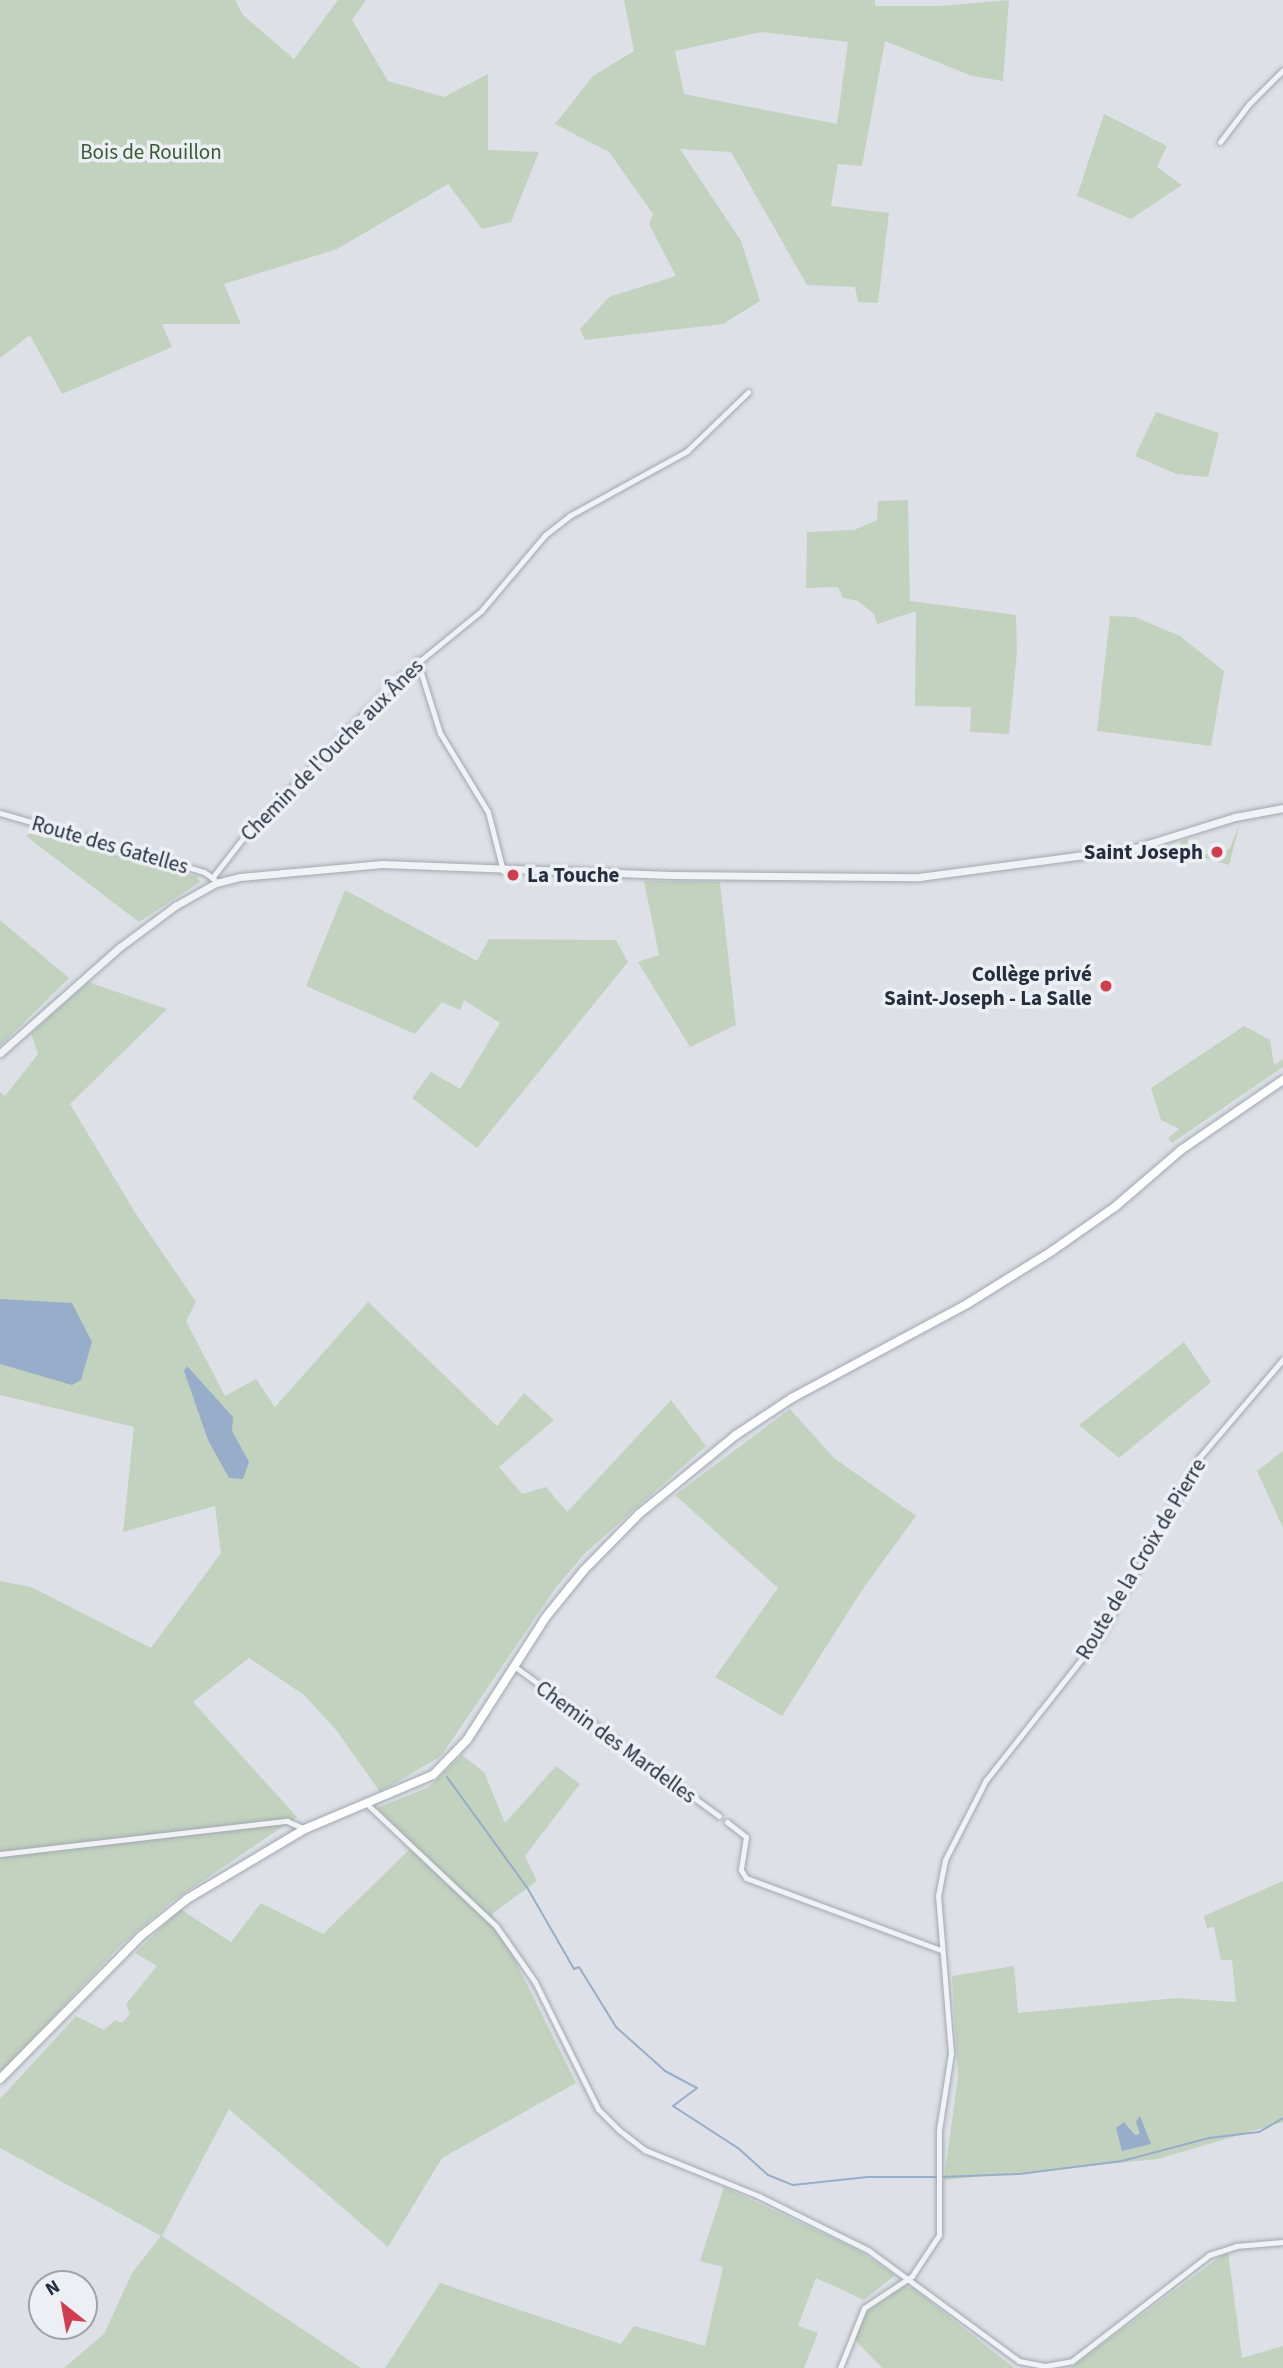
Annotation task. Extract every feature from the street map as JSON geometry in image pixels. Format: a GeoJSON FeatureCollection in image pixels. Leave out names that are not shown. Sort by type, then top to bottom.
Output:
{"type":"FeatureCollection","features":[{"type":"Feature","properties":{"kind":"main road"},"geometry":{"type":"LineString","coordinates":[[0,2079],[141,1936],[187,1899],[305,1829],[419,1785],[451,1759],[584,1570],[639,1514],[736,1435],[792,1398],[1022,1270],[1096,1222],[1165,1162],[1283,1080]]}},
{"type":"Feature","properties":{"kind":"street"},"geometry":{"type":"LineString","coordinates":[[1220,142],[1248,104],[1283,71]]}},
{"type":"Feature","properties":{"kind":"street","name":"Chemin de l'Ouche aux Ânes"},"geometry":{"type":"LineString","coordinates":[[214,881],[272,808],[417,660],[468,625],[545,535],[569,516],[687,451],[748,391]]}},
{"type":"Feature","properties":{"kind":"street"},"geometry":{"type":"LineString","coordinates":[[417,660],[440,733],[488,812],[503,871]]}},
{"type":"Feature","properties":{"kind":"street"},"geometry":{"type":"LineString","coordinates":[[0,1053],[120,947],[214,881],[350,865],[503,871],[919,877],[1135,848],[1235,817],[1283,808]]}},
{"type":"Feature","properties":{"kind":"street","name":"Route des Gatelles"},"geometry":{"type":"LineString","coordinates":[[0,813],[214,881]]}},
{"type":"Feature","properties":{"kind":"street","name":"Route de la Croix de Pierre"},"geometry":{"type":"LineString","coordinates":[[840,2368],[864,2308],[908,2278],[931,2253],[939,2235],[939,2130],[951,2053],[941,1950],[941,1871],[986,1780],[1102,1633],[1198,1459],[1283,1359]]}},
{"type":"Feature","properties":{"kind":"street","name":"Chemin des Mardelles"},"geometry":{"type":"LineString","coordinates":[[514,1666],[719,1816]]}},
{"type":"Feature","properties":{"kind":"street"},"geometry":{"type":"LineString","coordinates":[[368,1805],[496,1926],[535,1982],[598,2109],[619,2130],[645,2150],[833,2230],[908,2278],[1024,2364],[1055,2366],[1091,2351],[1209,2255],[1236,2246],[1283,2242]]}},
{"type":"Feature","properties":{"kind":"street"},"geometry":{"type":"LineString","coordinates":[[0,1854],[287,1821],[305,1829]]}},
{"type":"Feature","properties":{"kind":"street"},"geometry":{"type":"LineString","coordinates":[[727,1822],[746,1837],[741,1870],[746,1878],[941,1950]]}},
{"type":"Feature","properties":{"kind":"green space","name":"Bois de Rouillon"},"geometry":{"type":"Polygon","coordinates":[[[0,0],[235,0],[243,15],[294,59],[338,0],[366,0],[352,20],[388,81],[444,97],[488,74],[488,150],[539,152],[511,222],[482,229],[448,184],[337,249],[224,284],[241,324],[162,324],[172,347],[62,394],[30,335],[0,358],[0,0]]]}},
{"type":"Feature","properties":{"kind":"green space"},"geometry":{"type":"Polygon","coordinates":[[[624,0],[875,0],[875,6],[940,6],[1009,0],[1003,81],[972,76],[885,41],[862,166],[838,164],[831,206],[889,213],[878,303],[858,302],[855,287],[807,285],[731,152],[680,149],[741,241],[760,301],[723,324],[585,340],[580,329],[609,297],[676,276],[649,224],[653,214],[609,152],[555,124],[593,76],[634,51],[624,0]],[[761,32],[675,51],[684,94],[837,124],[848,42],[761,32]]]}},
{"type":"Feature","properties":{"kind":"green space"},"geometry":{"type":"Polygon","coordinates":[[[1104,114],[1167,146],[1157,167],[1182,185],[1131,219],[1077,196],[1104,114]]]}},
{"type":"Feature","properties":{"kind":"green space"},"geometry":{"type":"Polygon","coordinates":[[[1156,412],[1219,433],[1208,477],[1176,474],[1135,456],[1156,412]]]}},
{"type":"Feature","properties":{"kind":"green space"},"geometry":{"type":"Polygon","coordinates":[[[908,500],[910,601],[1016,615],[1017,652],[1009,734],[970,732],[971,707],[915,706],[916,611],[877,624],[874,614],[858,601],[843,598],[838,587],[806,588],[807,532],[854,530],[877,520],[878,501],[908,500]]]}},
{"type":"Feature","properties":{"kind":"green space"},"geometry":{"type":"Polygon","coordinates":[[[1110,616],[1135,617],[1180,636],[1224,671],[1211,746],[1097,731],[1110,616]]]}},
{"type":"Feature","properties":{"kind":"green space"},"geometry":{"type":"Polygon","coordinates":[[[1240,823],[1229,865],[1178,850],[1181,841],[1188,839],[1187,851],[1219,856],[1230,848],[1240,823]]]}},
{"type":"Feature","properties":{"kind":"green space"},"geometry":{"type":"Polygon","coordinates":[[[31,833],[196,876],[200,882],[139,922],[26,836],[31,833]]]}},
{"type":"Feature","properties":{"kind":"green space"},"geometry":{"type":"Polygon","coordinates":[[[644,881],[720,882],[736,1025],[690,1047],[638,962],[659,955],[644,881]]]}},
{"type":"Feature","properties":{"kind":"green space"},"geometry":{"type":"Polygon","coordinates":[[[345,890],[477,961],[489,939],[616,940],[628,962],[477,1148],[412,1098],[431,1072],[460,1089],[500,1023],[464,1000],[460,1010],[442,1002],[415,1034],[306,986],[345,890]]]}},
{"type":"Feature","properties":{"kind":"green space"},"geometry":{"type":"Polygon","coordinates":[[[0,920],[69,978],[0,1046],[0,920]]]}},
{"type":"Feature","properties":{"kind":"green space"},"geometry":{"type":"Polygon","coordinates":[[[88,982],[167,1009],[70,1104],[136,1214],[196,1302],[186,1321],[225,1396],[256,1379],[275,1407],[368,1302],[497,1426],[524,1393],[554,1420],[499,1467],[522,1494],[546,1487],[567,1512],[671,1400],[706,1446],[584,1554],[554,1590],[441,1756],[380,1792],[337,1731],[304,1695],[249,1658],[193,1702],[297,1817],[170,1903],[120,1946],[0,2073],[0,1581],[31,1587],[151,1648],[221,1553],[215,1506],[123,1532],[134,1427],[0,1395],[0,1092],[5,1096],[38,1054],[31,1033],[88,982]]]}},
{"type":"Feature","properties":{"kind":"green space"},"geometry":{"type":"Polygon","coordinates":[[[1244,1026],[1270,1040],[1274,1065],[1283,1059],[1283,1067],[1172,1143],[1168,1138],[1179,1129],[1161,1120],[1151,1088],[1244,1026]]]}},
{"type":"Feature","properties":{"kind":"green space"},"geometry":{"type":"Polygon","coordinates":[[[1184,1342],[1211,1382],[1119,1458],[1079,1425],[1184,1342]]]}},
{"type":"Feature","properties":{"kind":"green space"},"geometry":{"type":"Polygon","coordinates":[[[790,1409],[834,1458],[916,1516],[864,1587],[782,1716],[715,1677],[778,1588],[675,1495],[790,1409]]]}},
{"type":"Feature","properties":{"kind":"green space"},"geometry":{"type":"Polygon","coordinates":[[[1283,1451],[1283,1528],[1257,1471],[1283,1451]]]}},
{"type":"Feature","properties":{"kind":"green space"},"geometry":{"type":"Polygon","coordinates":[[[462,1755],[484,1772],[505,1823],[556,1766],[580,1784],[525,1856],[537,1881],[492,1914],[576,2083],[442,2158],[388,2247],[229,2109],[162,2236],[361,2368],[64,2368],[104,2334],[132,2273],[161,2236],[0,2148],[0,2099],[76,2016],[104,2030],[115,2020],[122,2023],[130,2014],[126,2004],[157,1966],[135,1953],[180,1909],[231,1942],[261,1903],[323,1934],[414,1845],[377,1808],[429,1787],[462,1755]]]}},
{"type":"Feature","properties":{"kind":"green space"},"geometry":{"type":"Polygon","coordinates":[[[1283,1881],[1283,2122],[1158,2159],[944,2180],[958,2076],[952,1976],[1014,1966],[1018,2013],[1177,1998],[1236,2002],[1232,1960],[1221,1960],[1214,1927],[1207,1928],[1204,1916],[1283,1881]]]}},
{"type":"Feature","properties":{"kind":"green space"},"geometry":{"type":"Polygon","coordinates":[[[724,2187],[856,2249],[895,2275],[864,2300],[816,2278],[798,2326],[818,2333],[804,2368],[385,2368],[440,2283],[621,2344],[634,2326],[705,2346],[723,2267],[700,2261],[724,2187]]]}},
{"type":"Feature","properties":{"kind":"green space"},"geometry":{"type":"Polygon","coordinates":[[[1228,2251],[1242,2358],[1283,2346],[1283,2368],[1070,2368],[1228,2251]]]}},
{"type":"Feature","properties":{"kind":"green space"},"geometry":{"type":"Polygon","coordinates":[[[904,2286],[913,2288],[1014,2368],[882,2368],[852,2337],[869,2310],[904,2286]]]}},
{"type":"Feature","properties":{"kind":"water"},"geometry":{"type":"Polygon","coordinates":[[[0,1299],[72,1303],[92,1342],[81,1380],[72,1385],[0,1364],[0,1299]]]}},
{"type":"Feature","properties":{"kind":"water"},"geometry":{"type":"Polygon","coordinates":[[[187,1366],[233,1417],[232,1431],[249,1462],[243,1479],[229,1478],[208,1440],[184,1371],[187,1366]]]}},
{"type":"Feature","properties":{"kind":"water"},"geometry":{"type":"Polygon","coordinates":[[[1140,2116],[1151,2144],[1122,2151],[1116,2128],[1124,2122],[1135,2135],[1140,2134],[1136,2122],[1140,2116]]]}},
{"type":"Feature","properties":{"kind":"waterway"},"geometry":{"type":"LineString","coordinates":[[447,1777],[528,1889],[574,1969],[579,1967],[616,2027],[665,2071],[697,2088],[673,2106],[738,2148],[768,2175],[793,2185],[868,2177],[936,2177]]}},
{"type":"Feature","properties":{"kind":"waterway"},"geometry":{"type":"LineString","coordinates":[[941,2177],[1019,2174],[1122,2161],[1209,2138],[1259,2132],[1283,2118]]}},
{"type":"Feature","properties":{"kind":"place","name":"Saint Joseph"},"geometry":{"type":"Point","coordinates":[1217,852]}},
{"type":"Feature","properties":{"kind":"place","name":"La Touche"},"geometry":{"type":"Point","coordinates":[513,875]}},
{"type":"Feature","properties":{"kind":"place","name":"Collège privé Saint-Joseph - La Salle"},"geometry":{"type":"Point","coordinates":[1106,986]}}]}
